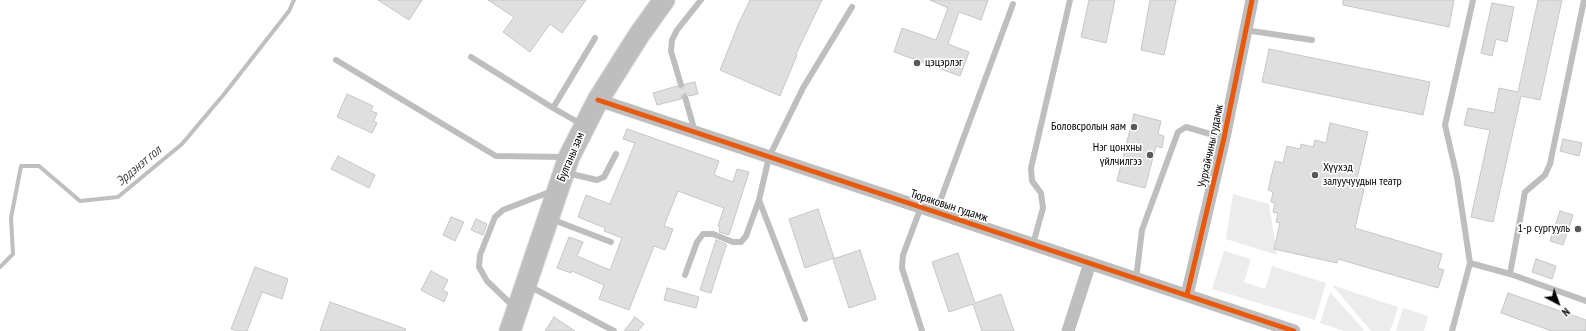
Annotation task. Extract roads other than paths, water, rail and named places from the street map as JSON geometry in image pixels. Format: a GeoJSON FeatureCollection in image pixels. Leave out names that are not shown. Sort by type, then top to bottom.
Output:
{"type":"FeatureCollection","features":[{"type":"Feature","properties":{"kind":"highway","name":"Булганы зам"},"geometry":{"type":"LineString","coordinates":[[510,331],[563,173],[584,126],[598,100],[638,35],[663,0]]}},
{"type":"Feature","properties":{"kind":"street","name":"Уурхайчины гудамж"},"geometry":{"type":"LineString","coordinates":[[1187,295],[1224,138],[1252,0]]}},
{"type":"Feature","properties":{"kind":"street","name":"Тюряковын гудамж"},"geometry":{"type":"LineString","coordinates":[[598,100],[1294,331]]}},
{"type":"Feature","properties":{"kind":"street"},"geometry":{"type":"LineString","coordinates":[[1068,331],[1090,263]]}},
{"type":"Feature","properties":{"kind":"lane"},"geometry":{"type":"LineString","coordinates":[[681,85],[671,51],[672,40],[701,0]]}},
{"type":"Feature","properties":{"kind":"lane"},"geometry":{"type":"LineString","coordinates":[[1033,244],[1043,208],[1041,193],[1032,181],[1031,168],[1070,0]]}},
{"type":"Feature","properties":{"kind":"lane"},"geometry":{"type":"LineString","coordinates":[[1452,331],[1470,263],[1457,177],[1445,125],[1474,0]]}},
{"type":"Feature","properties":{"kind":"lane"},"geometry":{"type":"LineString","coordinates":[[1510,274],[1525,192],[1545,174],[1550,164],[1584,0]]}},
{"type":"Feature","properties":{"kind":"lane"},"geometry":{"type":"LineString","coordinates":[[936,212],[1013,4]]}},
{"type":"Feature","properties":{"kind":"lane"},"geometry":{"type":"LineString","coordinates":[[685,275],[697,242],[704,234],[713,234],[733,242],[741,242],[746,236],[759,200],[769,157],[803,88],[852,7]]}},
{"type":"Feature","properties":{"kind":"lane"},"geometry":{"type":"LineString","coordinates":[[1245,30],[1312,40]]}},
{"type":"Feature","properties":{"kind":"lane"},"geometry":{"type":"LineString","coordinates":[[553,108],[595,38]]}},
{"type":"Feature","properties":{"kind":"lane"},"geometry":{"type":"LineString","coordinates":[[471,56],[584,126]]}},
{"type":"Feature","properties":{"kind":"lane"},"geometry":{"type":"LineString","coordinates":[[336,60],[496,156],[597,180],[604,177],[616,154]]}},
{"type":"Feature","properties":{"kind":"lane"},"geometry":{"type":"LineString","coordinates":[[685,97],[695,132]]}},
{"type":"Feature","properties":{"kind":"lane"},"geometry":{"type":"LineString","coordinates":[[1136,279],[1142,230],[1178,132],[1186,127],[1224,138]]}},
{"type":"Feature","properties":{"kind":"lane"},"geometry":{"type":"LineString","coordinates":[[517,310],[487,280],[479,267],[480,255],[495,217],[503,210],[563,173]]}},
{"type":"Feature","properties":{"kind":"lane"},"geometry":{"type":"LineString","coordinates":[[759,200],[805,319]]}},
{"type":"Feature","properties":{"kind":"lane"},"geometry":{"type":"LineString","coordinates":[[921,207],[903,254],[902,268],[922,331]]}},
{"type":"Feature","properties":{"kind":"lane"},"geometry":{"type":"LineString","coordinates":[[548,218],[611,242]]}},
{"type":"Feature","properties":{"kind":"lane"},"geometry":{"type":"LineString","coordinates":[[1470,263],[1510,274],[1586,301]]}},
{"type":"Feature","properties":{"kind":"lane"},"geometry":{"type":"LineString","coordinates":[[526,284],[614,331]]}},
{"type":"Feature","properties":{"kind":"waterway","name":"Эрдэнэт гол"},"geometry":{"type":"LineString","coordinates":[[0,267],[13,254],[11,218],[21,166],[39,166],[80,201],[118,197],[182,144],[225,93],[289,11],[294,0]]}},
{"type":"Feature","properties":{"kind":"place","name":"цэцэрлэг"},"geometry":{"type":"Point","coordinates":[917,63]}},
{"type":"Feature","properties":{"kind":"place","name":"Боловсролын яам"},"geometry":{"type":"Point","coordinates":[1134,127]}},
{"type":"Feature","properties":{"kind":"place","name":"Нэг цонхны үйлчилгээ"},"geometry":{"type":"Point","coordinates":[1150,155]}},
{"type":"Feature","properties":{"kind":"place","name":"Хүүхэд залуучуудын театр"},"geometry":{"type":"Point","coordinates":[1315,175]}},
{"type":"Feature","properties":{"kind":"place","name":"1-р сургууль"},"geometry":{"type":"Point","coordinates":[1578,229]}}]}
